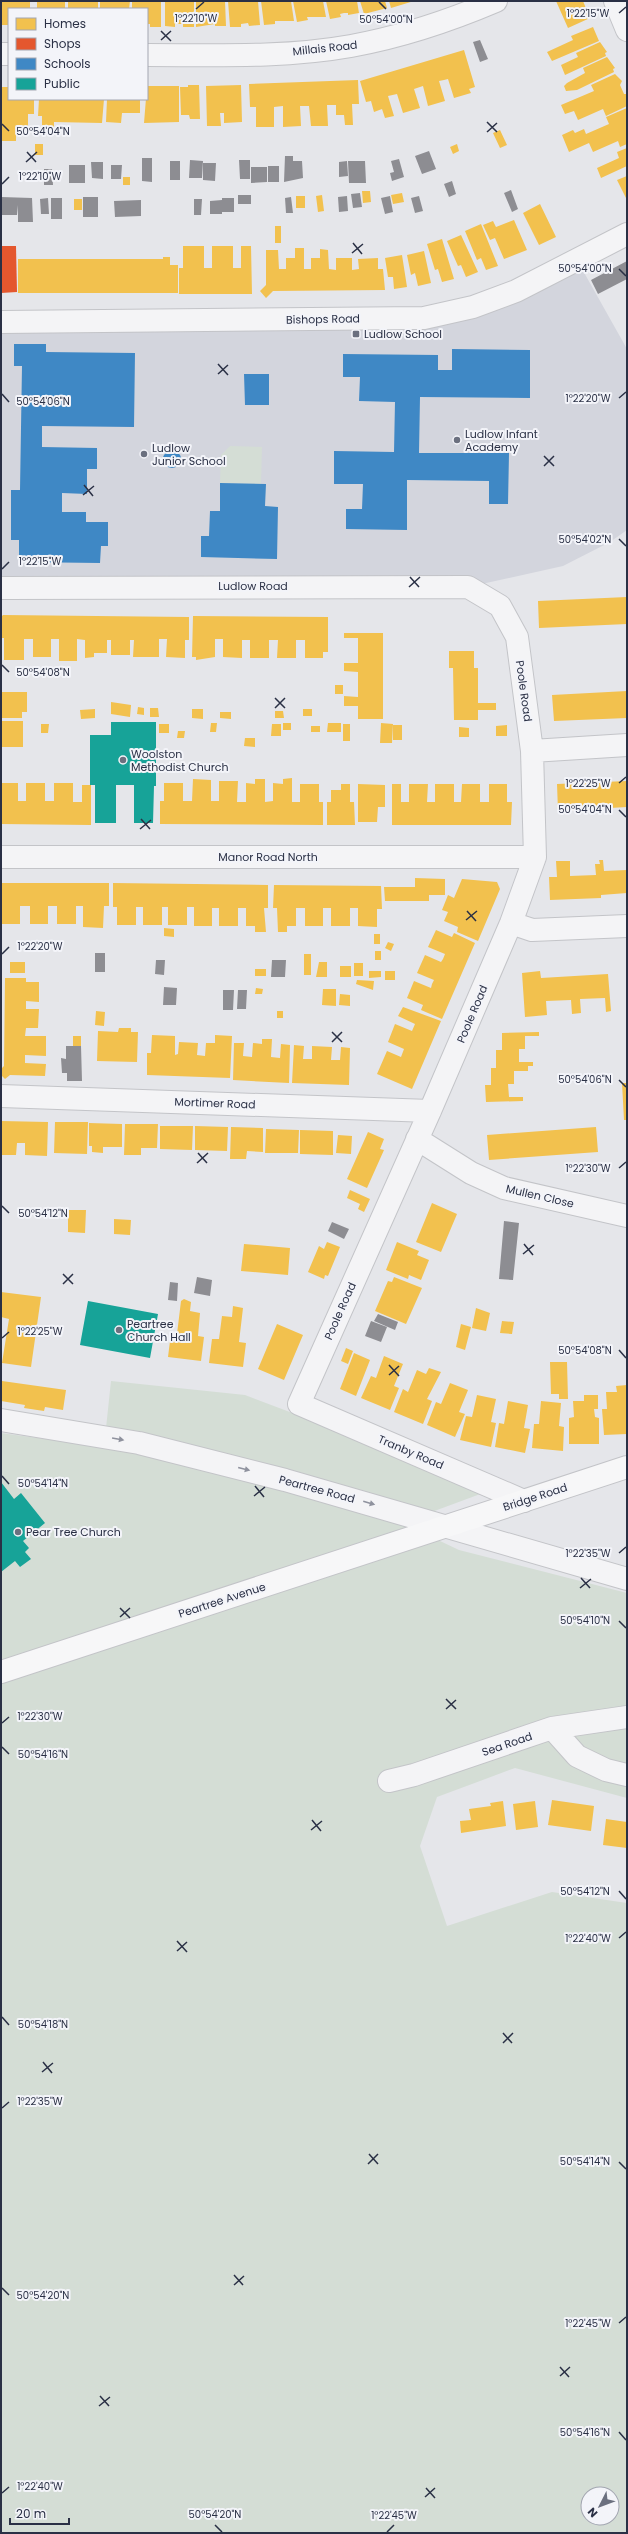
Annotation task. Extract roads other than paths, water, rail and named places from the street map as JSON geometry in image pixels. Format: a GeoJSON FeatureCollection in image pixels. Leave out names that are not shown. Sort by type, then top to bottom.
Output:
{"type":"FeatureCollection","features":[{"type":"Feature","properties":{"kind":"street","name":"Millais Road"},"geometry":{"type":"LineString","coordinates":[[148,55],[248,55],[350,46],[395,37],[454,18],[496,1]]}},
{"type":"Feature","properties":{"kind":"street"},"geometry":{"type":"LineString","coordinates":[[615,1],[627,30]]}},
{"type":"Feature","properties":{"kind":"street","name":"Bishops Road"},"geometry":{"type":"LineString","coordinates":[[1,322],[424,318],[473,307],[516,291],[627,234]]}},
{"type":"Feature","properties":{"kind":"street","name":"Ludlow Road"},"geometry":{"type":"LineString","coordinates":[[1,588],[468,587],[500,606]]}},
{"type":"Feature","properties":{"kind":"street","name":"Poole Road"},"geometry":{"type":"LineString","coordinates":[[299,1404],[430,1111],[511,923],[535,857],[532,751],[517,637],[500,606]]}},
{"type":"Feature","properties":{"kind":"street"},"geometry":{"type":"LineString","coordinates":[[532,751],[627,745]]}},
{"type":"Feature","properties":{"kind":"street","name":"Manor Road North"},"geometry":{"type":"LineString","coordinates":[[1,857],[535,857]]}},
{"type":"Feature","properties":{"kind":"street"},"geometry":{"type":"LineString","coordinates":[[511,923],[532,930],[627,926]]}},
{"type":"Feature","properties":{"kind":"street","name":"Mortimer Road"},"geometry":{"type":"LineString","coordinates":[[1,1096],[430,1111]]}},
{"type":"Feature","properties":{"kind":"street","name":"Mullen Close"},"geometry":{"type":"LineString","coordinates":[[417,1139],[471,1173],[504,1188],[627,1216]]}},
{"type":"Feature","properties":{"kind":"street","name":"Tranby Road"},"geometry":{"type":"LineString","coordinates":[[299,1404],[524,1501]]}},
{"type":"Feature","properties":{"kind":"street","name":"Peartree Road"},"geometry":{"type":"LineString","coordinates":[[1,1420],[139,1443],[285,1480],[384,1507],[444,1527],[627,1579]]}},
{"type":"Feature","properties":{"kind":"street","name":"Bridge Road"},"geometry":{"type":"LineString","coordinates":[[444,1527],[627,1467]]}},
{"type":"Feature","properties":{"kind":"street","name":"Peartree Avenue"},"geometry":{"type":"LineString","coordinates":[[1,1672],[444,1527]]}},
{"type":"Feature","properties":{"kind":"street","name":"Sea Road"},"geometry":{"type":"LineString","coordinates":[[389,1781],[414,1775],[552,1728],[627,1717]]}},
{"type":"Feature","properties":{"kind":"street"},"geometry":{"type":"LineString","coordinates":[[552,1728],[577,1756],[606,1770],[627,1775]]}},
{"type":"Feature","properties":{"kind":"place","name":"Ludlow School"},"geometry":{"type":"Point","coordinates":[356,334]}},
{"type":"Feature","properties":{"kind":"place","name":"Ludlow Infant Academy"},"geometry":{"type":"Point","coordinates":[457,440]}},
{"type":"Feature","properties":{"kind":"place","name":"Ludlow Junior School"},"geometry":{"type":"Point","coordinates":[144,454]}},
{"type":"Feature","properties":{"kind":"place","name":"Woolston Methodist Church"},"geometry":{"type":"Point","coordinates":[123,760]}},
{"type":"Feature","properties":{"kind":"place","name":"Peartree Church Hall"},"geometry":{"type":"Point","coordinates":[119,1330]}},
{"type":"Feature","properties":{"kind":"place","name":"Pear Tree Church"},"geometry":{"type":"Point","coordinates":[18,1532]}}]}
